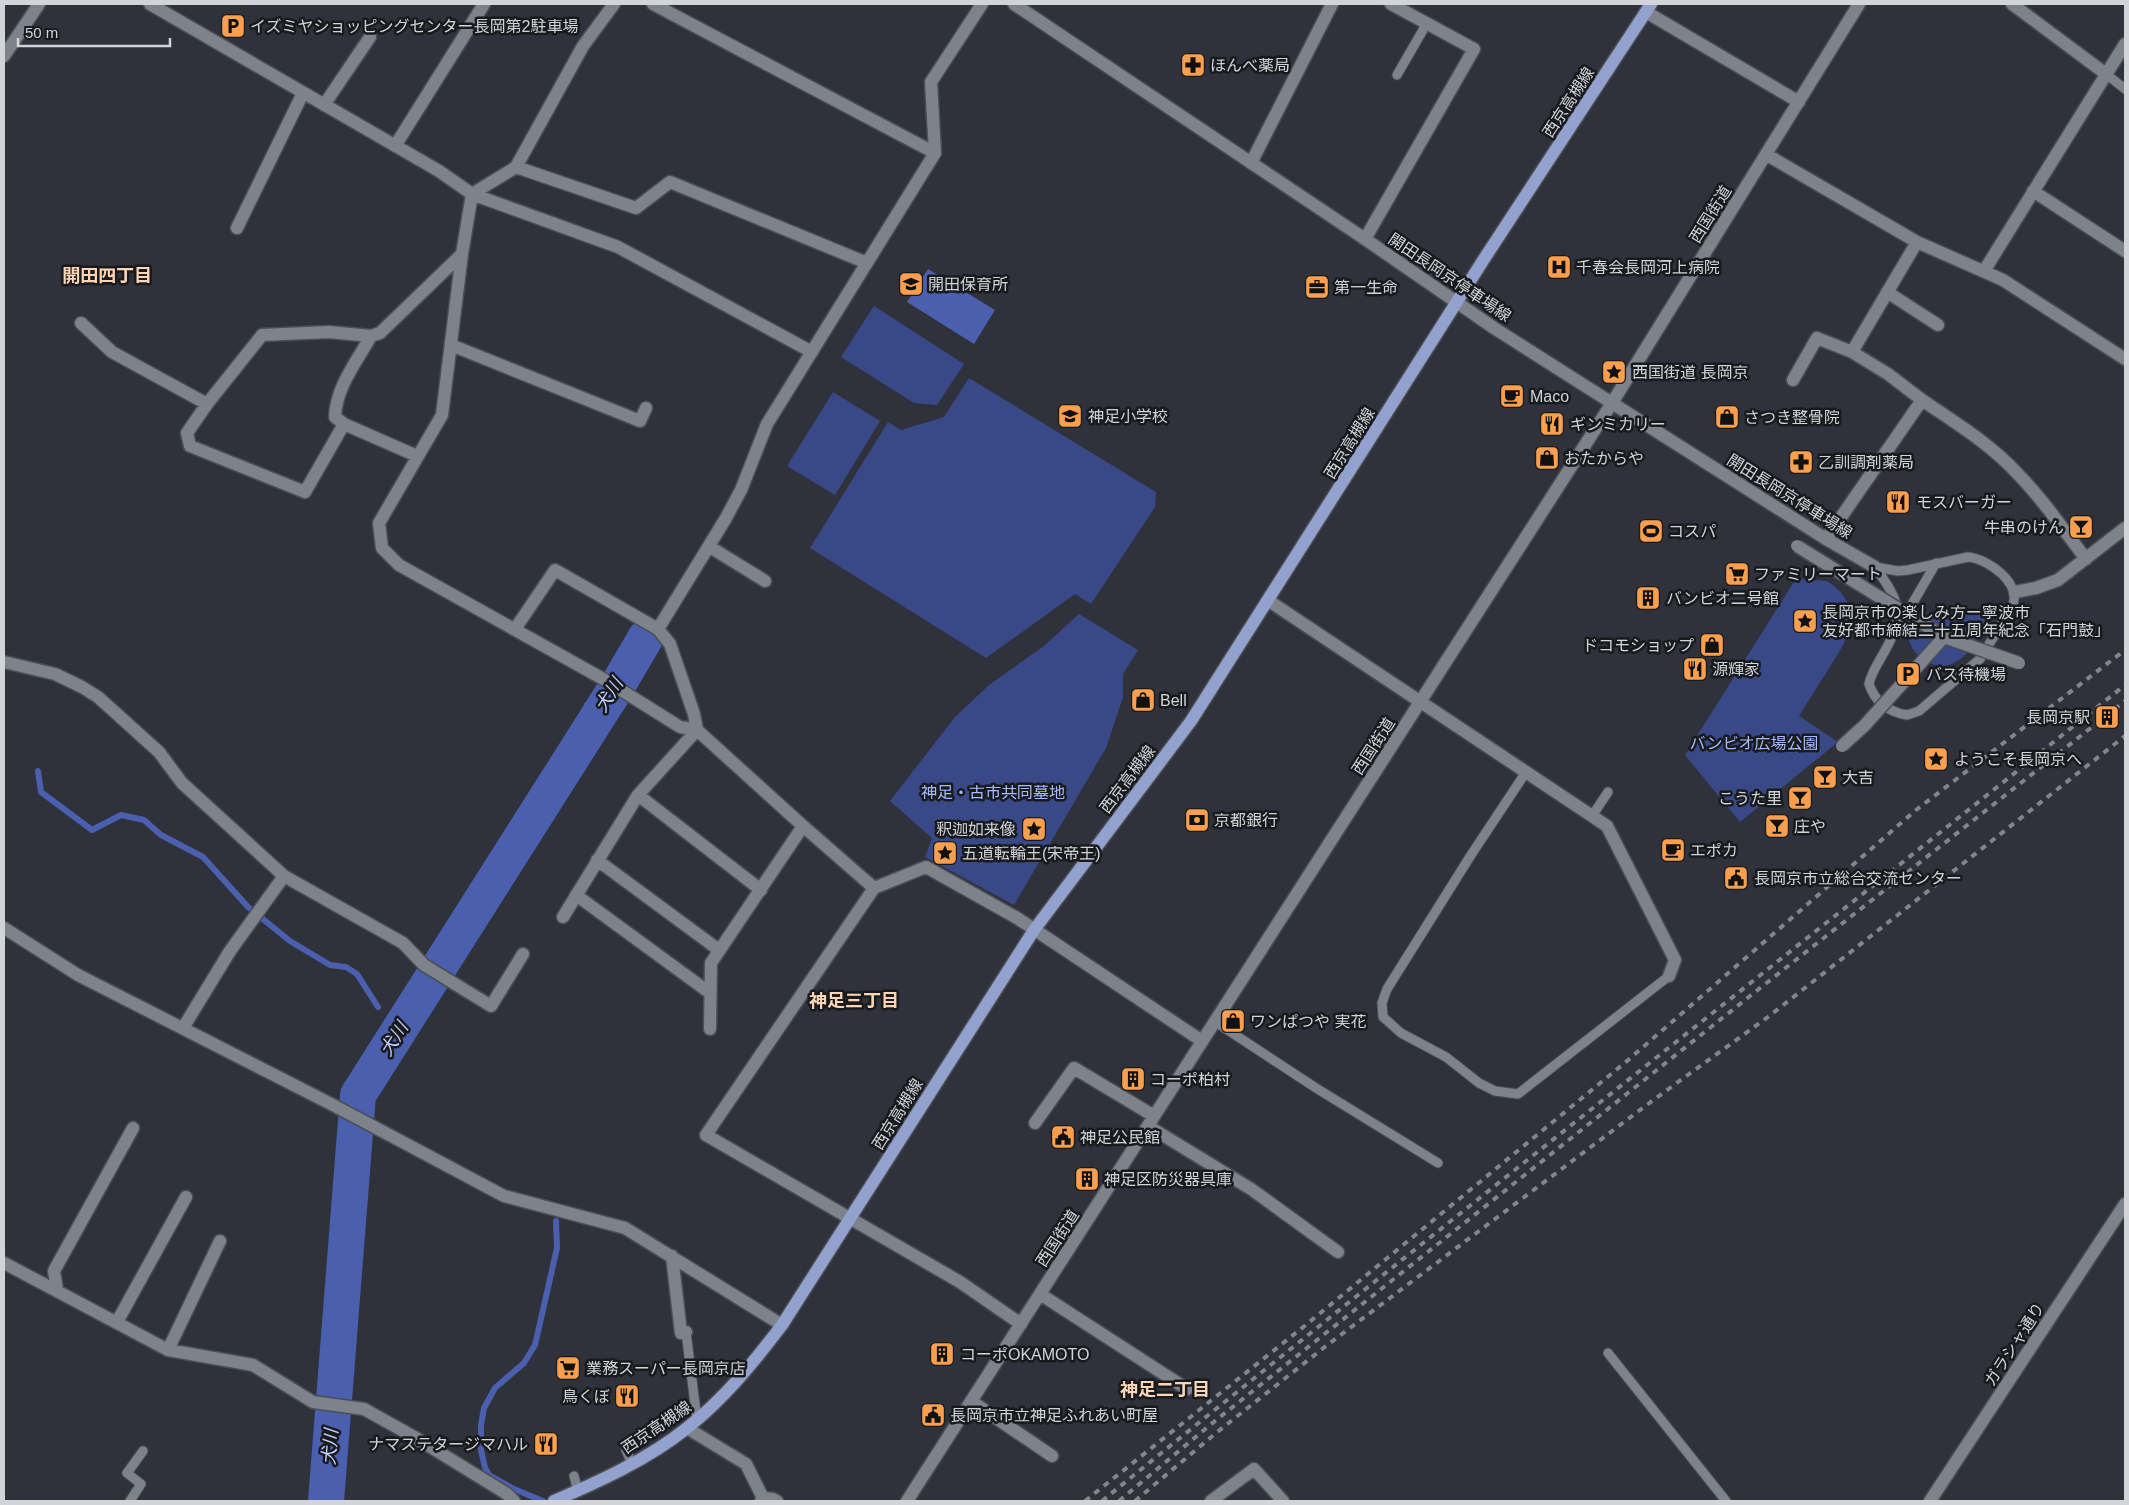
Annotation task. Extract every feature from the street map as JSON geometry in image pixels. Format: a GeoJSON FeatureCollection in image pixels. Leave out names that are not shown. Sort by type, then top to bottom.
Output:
{"type":"FeatureCollection","features":[{"type":"Feature","properties":{"kind":"main road","name":"西京高槻線"},"geometry":{"type":"LineString","coordinates":[[554,1501],[632,1464],[687,1428],[738,1380],[782,1324],[1034,930],[1191,721],[1269,601],[1457,302],[1648,8]]}},
{"type":"Feature","properties":{"kind":"street"},"geometry":{"type":"LineString","coordinates":[[4,56],[40,4]]}},
{"type":"Feature","properties":{"kind":"street"},"geometry":{"type":"LineString","coordinates":[[150,4],[395,146],[472,194],[618,247],[812,352]]}},
{"type":"Feature","properties":{"kind":"street"},"geometry":{"type":"LineString","coordinates":[[395,146],[484,4]]}},
{"type":"Feature","properties":{"kind":"street"},"geometry":{"type":"LineString","coordinates":[[614,4],[583,46],[516,167],[472,194],[462,254],[442,414],[379,523],[382,548],[399,565],[605,680],[680,727],[696,730],[874,888]]}},
{"type":"Feature","properties":{"kind":"street"},"geometry":{"type":"LineString","coordinates":[[653,4],[935,153]]}},
{"type":"Feature","properties":{"kind":"street"},"geometry":{"type":"LineString","coordinates":[[658,629],[710,547],[741,490],[767,424],[935,153],[931,82],[982,4]]}},
{"type":"Feature","properties":{"kind":"street"},"geometry":{"type":"LineString","coordinates":[[1251,163],[1332,4]]}},
{"type":"Feature","properties":{"kind":"street"},"geometry":{"type":"LineString","coordinates":[[1365,239],[1474,49],[1391,4]]}},
{"type":"Feature","properties":{"kind":"street","name":"西国街道"},"geometry":{"type":"LineString","coordinates":[[907,1501],[1612,403],[1860,4]]}},
{"type":"Feature","properties":{"kind":"street"},"geometry":{"type":"LineString","coordinates":[[2012,4],[2106,74]]}},
{"type":"Feature","properties":{"kind":"street","name":"開田長岡京停車場線"},"geometry":{"type":"LineString","coordinates":[[1022,6],[1457,302],[1826,539],[1875,566]]}},
{"type":"Feature","properties":{"kind":"street"},"geometry":{"type":"LineString","coordinates":[[1648,8],[1799,102]]}},
{"type":"Feature","properties":{"kind":"street"},"geometry":{"type":"LineString","coordinates":[[324,105],[370,37]]}},
{"type":"Feature","properties":{"kind":"street"},"geometry":{"type":"LineString","coordinates":[[1984,272],[2125,44]]}},
{"type":"Feature","properties":{"kind":"street"},"geometry":{"type":"LineString","coordinates":[[237,228],[302,92]]}},
{"type":"Feature","properties":{"kind":"street"},"geometry":{"type":"LineString","coordinates":[[1767,154],[1917,242],[2003,280],[2125,359]]}},
{"type":"Feature","properties":{"kind":"street"},"geometry":{"type":"LineString","coordinates":[[516,167],[636,208],[670,182],[867,263]]}},
{"type":"Feature","properties":{"kind":"street"},"geometry":{"type":"LineString","coordinates":[[2033,191],[2125,251]]}},
{"type":"Feature","properties":{"kind":"street"},"geometry":{"type":"LineString","coordinates":[[1852,352],[1917,242]]}},
{"type":"Feature","properties":{"kind":"street"},"geometry":{"type":"LineString","coordinates":[[344,424],[305,492],[190,446],[187,433],[207,404],[262,335],[329,332],[371,336],[380,333],[462,254]]}},
{"type":"Feature","properties":{"kind":"street"},"geometry":{"type":"LineString","coordinates":[[1887,292],[1938,325]]}},
{"type":"Feature","properties":{"kind":"street"},"geometry":{"type":"LineString","coordinates":[[80,323],[112,352],[207,404]]}},
{"type":"Feature","properties":{"kind":"street"},"geometry":{"type":"LineString","coordinates":[[371,336],[342,386],[335,404],[335,417],[344,424],[418,456]]}},
{"type":"Feature","properties":{"kind":"street"},"geometry":{"type":"LineString","coordinates":[[1793,380],[1817,338],[1852,352],[1888,374],[1993,451],[2015,470],[2032,488],[2086,559]]}},
{"type":"Feature","properties":{"kind":"street"},"geometry":{"type":"LineString","coordinates":[[451,345],[640,422],[646,408]]}},
{"type":"Feature","properties":{"kind":"street"},"geometry":{"type":"LineString","coordinates":[[1826,539],[1922,400]]}},
{"type":"Feature","properties":{"kind":"street"},"geometry":{"type":"LineString","coordinates":[[2015,592],[2036,588],[2058,580],[2125,528]]}},
{"type":"Feature","properties":{"kind":"street"},"geometry":{"type":"LineString","coordinates":[[1797,546],[1944,637],[2018,663]]}},
{"type":"Feature","properties":{"kind":"street"},"geometry":{"type":"LineString","coordinates":[[710,547],[765,582]]}},
{"type":"Feature","properties":{"kind":"street"},"geometry":{"type":"LineString","coordinates":[[515,629],[555,570],[658,629],[670,644],[694,714],[696,730],[638,796],[563,917]]}},
{"type":"Feature","properties":{"kind":"street"},"geometry":{"type":"LineString","coordinates":[[1269,601],[1607,826],[1675,960],[1669,976]]}},
{"type":"Feature","properties":{"kind":"street"},"geometry":{"type":"LineString","coordinates":[[1842,746],[1865,726],[1944,637]]}},
{"type":"Feature","properties":{"kind":"street"},"geometry":{"type":"LineString","coordinates":[[4,662],[55,674],[82,687],[98,698],[159,752],[182,783],[284,876],[403,943],[424,965],[492,1006],[523,954]]}},
{"type":"Feature","properties":{"kind":"street"},"geometry":{"type":"LineString","coordinates":[[638,796],[761,890]]}},
{"type":"Feature","properties":{"kind":"street"},"geometry":{"type":"LineString","coordinates":[[710,1029],[711,963],[803,826]]}},
{"type":"Feature","properties":{"kind":"street"},"geometry":{"type":"LineString","coordinates":[[597,860],[719,950]]}},
{"type":"Feature","properties":{"kind":"street"},"geometry":{"type":"LineString","coordinates":[[1021,1324],[960,1282],[706,1136],[874,888],[926,867],[1034,930],[1202,1041]]}},
{"type":"Feature","properties":{"kind":"street"},"geometry":{"type":"LineString","coordinates":[[183,1028],[230,951],[284,876]]}},
{"type":"Feature","properties":{"kind":"street"},"geometry":{"type":"LineString","coordinates":[[576,895],[710,994]]}},
{"type":"Feature","properties":{"kind":"street"},"geometry":{"type":"LineString","coordinates":[[4,928],[78,976],[341,1109],[504,1196],[626,1228],[782,1324]]}},
{"type":"Feature","properties":{"kind":"street"},"geometry":{"type":"LineString","coordinates":[[1034,1123],[1074,1068],[1251,1188],[1338,1252]]}},
{"type":"Feature","properties":{"kind":"street"},"geometry":{"type":"LineString","coordinates":[[57,1290],[54,1271],[133,1128]]}},
{"type":"Feature","properties":{"kind":"street"},"geometry":{"type":"LineString","coordinates":[[117,1322],[186,1197]]}},
{"type":"Feature","properties":{"kind":"street","name":"ガラシャ通り"},"geometry":{"type":"LineString","coordinates":[[1930,1501],[2125,1204]]}},
{"type":"Feature","properties":{"kind":"street"},"geometry":{"type":"LineString","coordinates":[[168,1350],[220,1241]]}},
{"type":"Feature","properties":{"kind":"street"},"geometry":{"type":"LineString","coordinates":[[672,1256],[681,1332],[686,1332]]}},
{"type":"Feature","properties":{"kind":"street"},"geometry":{"type":"LineString","coordinates":[[4,1263],[168,1350],[253,1364],[313,1402],[348,1405],[364,1409],[416,1438],[507,1494],[514,1501]]}},
{"type":"Feature","properties":{"kind":"street"},"geometry":{"type":"LineString","coordinates":[[1040,1294],[1187,1389]]}},
{"type":"Feature","properties":{"kind":"street"},"geometry":{"type":"LineString","coordinates":[[971,1401],[1052,1456]]}},
{"type":"Feature","properties":{"kind":"street"},"geometry":{"type":"LineString","coordinates":[[687,1428],[746,1464],[762,1500],[773,1499],[777,1501]]}},
{"type":"Feature","properties":{"kind":"street"},"geometry":{"type":"LineString","coordinates":[[1211,1501],[1254,1469],[1283,1501]]}},
{"type":"Feature","properties":{"kind":"lane"},"geometry":{"type":"LineString","coordinates":[[1398,75],[1415,35],[1427,23]]}},
{"type":"Feature","properties":{"kind":"lane"},"geometry":{"type":"LineString","coordinates":[[2106,74],[2125,89]]}},
{"type":"Feature","properties":{"kind":"lane"},"geometry":{"type":"LineString","coordinates":[[1875,566],[1903,570],[1936,563],[1968,557],[1981,560],[2010,582],[2015,592],[2015,600],[2012,606],[1980,659],[1913,714],[1901,714],[1886,707],[1876,698],[1869,684],[1873,672],[1936,563]]}},
{"type":"Feature","properties":{"kind":"lane"},"geometry":{"type":"LineString","coordinates":[[1875,566],[1890,587],[1897,606],[1894,635]]}},
{"type":"Feature","properties":{"kind":"lane"},"geometry":{"type":"LineString","coordinates":[[1526,772],[1471,855],[1387,989],[1382,1003],[1383,1017],[1401,1034],[1446,1057],[1478,1083],[1495,1091],[1518,1094],[1669,976]]}},
{"type":"Feature","properties":{"kind":"lane"},"geometry":{"type":"LineString","coordinates":[[1592,816],[1608,792]]}},
{"type":"Feature","properties":{"kind":"lane"},"geometry":{"type":"LineString","coordinates":[[1214,1021],[1316,1088],[1438,1163]]}},
{"type":"Feature","properties":{"kind":"lane"},"geometry":{"type":"LineString","coordinates":[[686,1332],[697,1420]]}},
{"type":"Feature","properties":{"kind":"lane"},"geometry":{"type":"LineString","coordinates":[[1608,1353],[1726,1501]]}},
{"type":"Feature","properties":{"kind":"lane"},"geometry":{"type":"LineString","coordinates":[[626,1450],[632,1464]]}},
{"type":"Feature","properties":{"kind":"lane"},"geometry":{"type":"LineString","coordinates":[[130,1501],[141,1484],[127,1473],[143,1451]]}},
{"type":"Feature","properties":{"kind":"lane"},"geometry":{"type":"LineString","coordinates":[[574,1476],[578,1491]]}},
{"type":"Feature","properties":{"kind":"green space"},"geometry":{"type":"Polygon","coordinates":[[[874,306],[964,364],[937,405],[914,403],[841,357],[874,306]]]}},
{"type":"Feature","properties":{"kind":"green space"},"geometry":{"type":"Polygon","coordinates":[[[969,378],[1156,492],[1155,507],[1091,604],[1075,594],[986,658],[810,548],[888,422],[901,430],[944,417],[969,378]]]}},
{"type":"Feature","properties":{"kind":"green space"},"geometry":{"type":"Polygon","coordinates":[[[833,392],[880,421],[835,495],[787,466],[833,392]]]}},
{"type":"Feature","properties":{"kind":"green space","name":"バンビオ広場公園"},"geometry":{"type":"Polygon","coordinates":[[[1797,577],[1806,580],[1829,582],[1843,596],[1849,606],[1850,628],[1846,639],[1799,716],[1838,742],[1740,822],[1685,755],[1797,577]]]}},
{"type":"Feature","properties":{"kind":"green space"},"geometry":{"type":"Polygon","coordinates":[[[1979,608],[1987,613],[1990,622],[1971,649],[1955,662],[1946,666],[1937,665],[1918,656],[1913,649],[1907,633],[1913,622],[1979,608]]]}},
{"type":"Feature","properties":{"kind":"green space","name":"神足・古市共同墓地"},"geometry":{"type":"Polygon","coordinates":[[[1079,614],[1138,650],[1123,674],[1123,697],[1106,748],[1014,905],[925,857],[932,838],[890,801],[955,717],[989,685],[1044,646],[1079,614]]]}},
{"type":"Feature","properties":{"kind":"shaded area"},"geometry":{"type":"Polygon","coordinates":[[[928,269],[995,310],[974,344],[907,302],[928,269]]]}},
{"type":"Feature","properties":{"kind":"waterway","name":"犬川"},"geometry":{"type":"LineString","coordinates":[[326,1501],[358,1095],[616,688],[646,637]]}},
{"type":"Feature","properties":{"kind":"waterway"},"geometry":{"type":"LineString","coordinates":[[587,705],[589,730]]}},
{"type":"Feature","properties":{"kind":"waterway"},"geometry":{"type":"LineString","coordinates":[[38,771],[41,792],[92,830],[121,815],[144,820],[161,835],[203,857],[248,907],[290,941],[330,965],[346,967],[357,974],[378,1007]]}},
{"type":"Feature","properties":{"kind":"waterway"},"geometry":{"type":"LineString","coordinates":[[543,1501],[514,1489],[489,1475],[485,1468],[481,1450],[481,1425],[484,1408],[495,1388],[524,1363],[535,1345],[557,1248],[556,1221]]}},
{"type":"Feature","properties":{"kind":"railway"},"geometry":{"type":"LineString","coordinates":[[1085,1501],[1307,1324],[1627,1061],[1916,810],[2125,650]]}},
{"type":"Feature","properties":{"kind":"railway"},"geometry":{"type":"LineString","coordinates":[[1102,1501],[2125,685]]}},
{"type":"Feature","properties":{"kind":"railway"},"geometry":{"type":"LineString","coordinates":[[1119,1501],[1210,1425],[2125,701]]}},
{"type":"Feature","properties":{"kind":"railway"},"geometry":{"type":"LineString","coordinates":[[1135,1501],[1216,1433],[1326,1346],[1656,1098],[1768,1017],[2125,736]]}},
{"type":"Feature","properties":{"kind":"place","name":"イズミヤショッピングセンター長岡第2駐車場"},"geometry":{"type":"Point","coordinates":[233,26]}},
{"type":"Feature","properties":{"kind":"place","name":"ほんべ薬局"},"geometry":{"type":"Point","coordinates":[1193,65]}},
{"type":"Feature","properties":{"kind":"place","name":"千春会長岡河上病院"},"geometry":{"type":"Point","coordinates":[1559,267]}},
{"type":"Feature","properties":{"kind":"place","name":"開田保育所"},"geometry":{"type":"Point","coordinates":[911,284]}},
{"type":"Feature","properties":{"kind":"place","name":"第一生命"},"geometry":{"type":"Point","coordinates":[1317,287]}},
{"type":"Feature","properties":{"kind":"place","name":"西国街道 長岡京"},"geometry":{"type":"Point","coordinates":[1614,372]}},
{"type":"Feature","properties":{"kind":"place","name":"Maco"},"geometry":{"type":"Point","coordinates":[1512,396]}},
{"type":"Feature","properties":{"kind":"place","name":"神足小学校"},"geometry":{"type":"Point","coordinates":[1070,416]}},
{"type":"Feature","properties":{"kind":"place","name":"さつき整骨院"},"geometry":{"type":"Point","coordinates":[1727,417]}},
{"type":"Feature","properties":{"kind":"place","name":"ギンミカリー"},"geometry":{"type":"Point","coordinates":[1552,424]}},
{"type":"Feature","properties":{"kind":"place","name":"おたからや"},"geometry":{"type":"Point","coordinates":[1547,458]}},
{"type":"Feature","properties":{"kind":"place","name":"乙訓調剤薬局"},"geometry":{"type":"Point","coordinates":[1801,462]}},
{"type":"Feature","properties":{"kind":"place","name":"モスバーガー"},"geometry":{"type":"Point","coordinates":[1898,502]}},
{"type":"Feature","properties":{"kind":"place","name":"牛串のけん"},"geometry":{"type":"Point","coordinates":[2081,527]}},
{"type":"Feature","properties":{"kind":"place","name":"コスパ"},"geometry":{"type":"Point","coordinates":[1651,531]}},
{"type":"Feature","properties":{"kind":"place","name":"ファミリーマート"},"geometry":{"type":"Point","coordinates":[1737,574]}},
{"type":"Feature","properties":{"kind":"place","name":"バンビオ二号館"},"geometry":{"type":"Point","coordinates":[1648,598]}},
{"type":"Feature","properties":{"kind":"place","name":"長岡京市の楽しみ方ー寧波市 友好都市締結二十五周年紀念「石門鼓」"},"geometry":{"type":"Point","coordinates":[1805,621]}},
{"type":"Feature","properties":{"kind":"place","name":"ドコモショップ"},"geometry":{"type":"Point","coordinates":[1712,645]}},
{"type":"Feature","properties":{"kind":"place","name":"源輝家"},"geometry":{"type":"Point","coordinates":[1695,669]}},
{"type":"Feature","properties":{"kind":"place","name":"バス待機場"},"geometry":{"type":"Point","coordinates":[1908,674]}},
{"type":"Feature","properties":{"kind":"place","name":"Bell"},"geometry":{"type":"Point","coordinates":[1143,700]}},
{"type":"Feature","properties":{"kind":"place","name":"長岡京駅"},"geometry":{"type":"Point","coordinates":[2107,717]}},
{"type":"Feature","properties":{"kind":"place","name":"ようこそ長岡京へ"},"geometry":{"type":"Point","coordinates":[1936,759]}},
{"type":"Feature","properties":{"kind":"place","name":"大吉"},"geometry":{"type":"Point","coordinates":[1825,777]}},
{"type":"Feature","properties":{"kind":"place","name":"こうた里"},"geometry":{"type":"Point","coordinates":[1800,798]}},
{"type":"Feature","properties":{"kind":"place","name":"京都銀行"},"geometry":{"type":"Point","coordinates":[1197,820]}},
{"type":"Feature","properties":{"kind":"place","name":"庄や"},"geometry":{"type":"Point","coordinates":[1777,826]}},
{"type":"Feature","properties":{"kind":"place","name":"釈迦如来像"},"geometry":{"type":"Point","coordinates":[1034,829]}},
{"type":"Feature","properties":{"kind":"place","name":"エポカ"},"geometry":{"type":"Point","coordinates":[1673,850]}},
{"type":"Feature","properties":{"kind":"place","name":"五道転輪王(宋帝王)"},"geometry":{"type":"Point","coordinates":[945,853]}},
{"type":"Feature","properties":{"kind":"place","name":"長岡京市立総合交流センター"},"geometry":{"type":"Point","coordinates":[1736,878]}},
{"type":"Feature","properties":{"kind":"place","name":"ワンぱつや 実花"},"geometry":{"type":"Point","coordinates":[1233,1021]}},
{"type":"Feature","properties":{"kind":"place","name":"コーポ柏村"},"geometry":{"type":"Point","coordinates":[1133,1079]}},
{"type":"Feature","properties":{"kind":"place","name":"神足公民館"},"geometry":{"type":"Point","coordinates":[1063,1137]}},
{"type":"Feature","properties":{"kind":"place","name":"神足区防災器具庫"},"geometry":{"type":"Point","coordinates":[1087,1179]}},
{"type":"Feature","properties":{"kind":"place","name":"コーポOKAMOTO"},"geometry":{"type":"Point","coordinates":[942,1354]}},
{"type":"Feature","properties":{"kind":"place","name":"業務スーパー長岡京店"},"geometry":{"type":"Point","coordinates":[568,1368]}},
{"type":"Feature","properties":{"kind":"place","name":"鳥くぼ"},"geometry":{"type":"Point","coordinates":[627,1396]}},
{"type":"Feature","properties":{"kind":"place","name":"長岡京市立神足ふれあい町屋"},"geometry":{"type":"Point","coordinates":[933,1415]}},
{"type":"Feature","properties":{"kind":"place","name":"ナマステタージマハル"},"geometry":{"type":"Point","coordinates":[546,1444]}},
{"type":"Feature","properties":{"kind":"district","name":"開田四丁目"},"geometry":{"type":"Point","coordinates":[107,276]}},
{"type":"Feature","properties":{"kind":"district","name":"神足三丁目"},"geometry":{"type":"Point","coordinates":[854,1001]}},
{"type":"Feature","properties":{"kind":"district","name":"神足二丁目"},"geometry":{"type":"Point","coordinates":[1165,1390]}}]}
